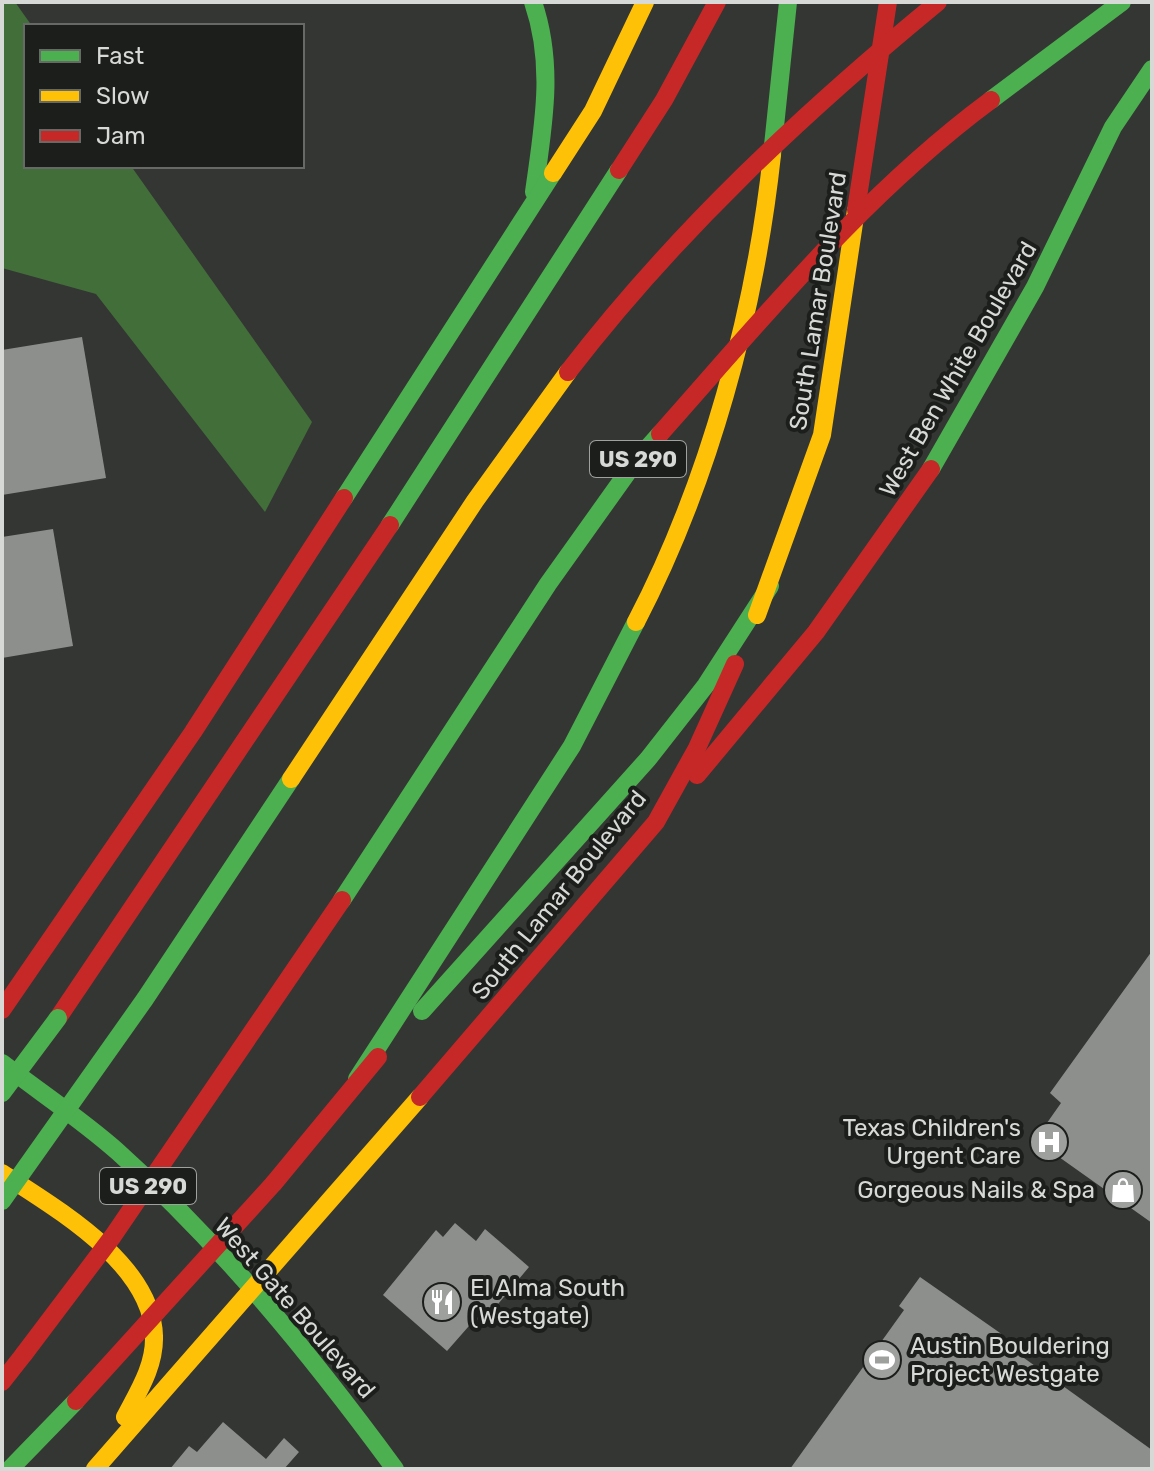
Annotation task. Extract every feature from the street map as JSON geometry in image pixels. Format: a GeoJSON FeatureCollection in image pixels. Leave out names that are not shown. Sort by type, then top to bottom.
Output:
{"type":"FeatureCollection","features":[{"type":"Feature","properties":{"kind":"main road"},"geometry":{"type":"LineString","coordinates":[[533,2],[545,44],[548,79],[533,198]]}},
{"type":"Feature","properties":{"kind":"main road"},"geometry":{"type":"LineString","coordinates":[[2,1010],[193,732],[533,198],[593,111],[645,2]]}},
{"type":"Feature","properties":{"kind":"main road"},"geometry":{"type":"LineString","coordinates":[[2,1093],[58,1018],[398,513],[664,100],[717,2]]}},
{"type":"Feature","properties":{"kind":"main road"},"geometry":{"type":"LineString","coordinates":[[357,1079],[572,746],[664,569],[715,429],[764,231],[788,2]]}},
{"type":"Feature","properties":{"kind":"main road","name":"South Lamar Boulevard"},"geometry":{"type":"LineString","coordinates":[[101,1462],[254,1291],[656,822],[697,748],[770,586],[822,435],[888,2]]}},
{"type":"Feature","properties":{"kind":"main road"},"geometry":{"type":"LineString","coordinates":[[2,1201],[109,1053],[459,524],[547,399],[661,260],[766,150],[938,2]]}},
{"type":"Feature","properties":{"kind":"main road","name":"US 290"},"geometry":{"type":"LineString","coordinates":[[2,1382],[113,1236],[267,1015],[548,584],[635,462],[845,226],[954,127],[1122,2]]}},
{"type":"Feature","properties":{"kind":"main road","name":"West Ben White Boulevard"},"geometry":{"type":"LineString","coordinates":[[656,822],[765,698],[847,594],[925,482],[1054,250],[1113,128],[1152,69]]}},
{"type":"Feature","properties":{"kind":"main road"},"geometry":{"type":"LineString","coordinates":[[10,1469],[274,1183],[357,1079],[448,984],[648,759],[706,685],[770,586]]}},
{"type":"Feature","properties":{"kind":"main road","name":"West Gate Boulevard"},"geometry":{"type":"LineString","coordinates":[[2,1063],[131,1163],[254,1291],[335,1385],[395,1469]]}},
{"type":"Feature","properties":{"kind":"main road"},"geometry":{"type":"LineString","coordinates":[[2,1173],[75,1223],[133,1276],[147,1300],[153,1334],[149,1366],[101,1462]]}},
{"type":"Feature","properties":{"kind":"green space"},"geometry":{"type":"Polygon","coordinates":[[[2,2],[15,2],[31,24],[24,24],[24,168],[132,168],[312,422],[265,512],[96,294],[2,268],[2,2]]]}},
{"type":"Feature","properties":{"kind":"building"},"geometry":{"type":"Polygon","coordinates":[[[82,337],[106,478],[2,495],[2,350],[82,337]]]}},
{"type":"Feature","properties":{"kind":"building"},"geometry":{"type":"Polygon","coordinates":[[[53,529],[73,646],[2,658],[2,537],[53,529]]]}},
{"type":"Feature","properties":{"kind":"building"},"geometry":{"type":"Polygon","coordinates":[[[1152,951],[1152,1223],[1035,1140],[1061,1103],[1050,1093],[1152,951]]]}},
{"type":"Feature","properties":{"kind":"building"},"geometry":{"type":"Polygon","coordinates":[[[455,1223],[476,1241],[485,1229],[529,1267],[488,1316],[485,1313],[479,1321],[476,1318],[447,1351],[383,1295],[436,1230],[443,1237],[455,1223]]]}},
{"type":"Feature","properties":{"kind":"building"},"geometry":{"type":"Polygon","coordinates":[[[920,1277],[1003,1335],[999,1340],[1152,1450],[1152,1469],[790,1469],[904,1310],[899,1306],[920,1277]]]}},
{"type":"Feature","properties":{"kind":"building"},"geometry":{"type":"Polygon","coordinates":[[[223,1422],[266,1459],[284,1438],[299,1452],[284,1469],[170,1469],[189,1446],[197,1452],[223,1422]]]}},
{"type":"Feature","properties":{"kind":"traffic: fast"},"geometry":{"type":"LineString","coordinates":[[533,2],[540,26],[545,73],[534,192]]}},
{"type":"Feature","properties":{"kind":"traffic: fast"},"geometry":{"type":"LineString","coordinates":[[772,155],[788,2]]}},
{"type":"Feature","properties":{"kind":"traffic: fast"},"geometry":{"type":"LineString","coordinates":[[991,100],[1122,2]]}},
{"type":"Feature","properties":{"kind":"traffic: fast"},"geometry":{"type":"LineString","coordinates":[[931,469],[1035,287],[1113,127],[1152,69]]}},
{"type":"Feature","properties":{"kind":"traffic: fast"},"geometry":{"type":"LineString","coordinates":[[390,525],[619,170]]}},
{"type":"Feature","properties":{"kind":"traffic: fast"},"geometry":{"type":"LineString","coordinates":[[344,498],[553,173]]}},
{"type":"Feature","properties":{"kind":"traffic: fast"},"geometry":{"type":"LineString","coordinates":[[342,900],[548,584],[635,462],[660,434]]}},
{"type":"Feature","properties":{"kind":"traffic: fast"},"geometry":{"type":"LineString","coordinates":[[422,1011],[648,759],[706,685],[770,586]]}},
{"type":"Feature","properties":{"kind":"traffic: fast"},"geometry":{"type":"LineString","coordinates":[[357,1079],[572,746],[636,622]]}},
{"type":"Feature","properties":{"kind":"traffic: fast"},"geometry":{"type":"LineString","coordinates":[[2,1201],[145,999],[291,779]]}},
{"type":"Feature","properties":{"kind":"traffic: fast"},"geometry":{"type":"LineString","coordinates":[[2,1093],[58,1018]]}},
{"type":"Feature","properties":{"kind":"traffic: fast"},"geometry":{"type":"LineString","coordinates":[[2,1063],[104,1140],[194,1225],[299,1344],[395,1469]]}},
{"type":"Feature","properties":{"kind":"traffic: fast"},"geometry":{"type":"LineString","coordinates":[[10,1469],[76,1401]]}},
{"type":"Feature","properties":{"kind":"traffic: slow"},"geometry":{"type":"LineString","coordinates":[[553,173],[593,111],[645,2]]}},
{"type":"Feature","properties":{"kind":"traffic: slow"},"geometry":{"type":"LineString","coordinates":[[636,622],[686,512],[725,395],[754,275],[772,155]]}},
{"type":"Feature","properties":{"kind":"traffic: slow"},"geometry":{"type":"LineString","coordinates":[[757,615],[822,435],[856,210]]}},
{"type":"Feature","properties":{"kind":"traffic: slow"},"geometry":{"type":"LineString","coordinates":[[291,779],[475,501],[568,372]]}},
{"type":"Feature","properties":{"kind":"traffic: slow"},"geometry":{"type":"LineString","coordinates":[[95,1469],[420,1097]]}},
{"type":"Feature","properties":{"kind":"traffic: slow"},"geometry":{"type":"LineString","coordinates":[[2,1173],[97,1240],[137,1285],[149,1309],[154,1347],[145,1378],[125,1417]]}},
{"type":"Feature","properties":{"kind":"traffic: jam"},"geometry":{"type":"LineString","coordinates":[[619,170],[664,100],[717,2]]}},
{"type":"Feature","properties":{"kind":"traffic: jam"},"geometry":{"type":"LineString","coordinates":[[856,210],[888,2]]}},
{"type":"Feature","properties":{"kind":"traffic: jam"},"geometry":{"type":"LineString","coordinates":[[568,372],[652,271],[742,176],[838,87],[938,2]]}},
{"type":"Feature","properties":{"kind":"traffic: jam"},"geometry":{"type":"LineString","coordinates":[[660,434],[858,216],[900,175],[991,100]]}},
{"type":"Feature","properties":{"kind":"traffic: jam"},"geometry":{"type":"LineString","coordinates":[[697,775],[816,632],[931,469]]}},
{"type":"Feature","properties":{"kind":"traffic: jam"},"geometry":{"type":"LineString","coordinates":[[2,1010],[193,732],[344,498]]}},
{"type":"Feature","properties":{"kind":"traffic: jam"},"geometry":{"type":"LineString","coordinates":[[58,1018],[390,525]]}},
{"type":"Feature","properties":{"kind":"traffic: jam"},"geometry":{"type":"LineString","coordinates":[[420,1097],[656,822],[697,748],[735,664]]}},
{"type":"Feature","properties":{"kind":"traffic: jam"},"geometry":{"type":"LineString","coordinates":[[24,1354],[113,1236],[342,900]]}},
{"type":"Feature","properties":{"kind":"traffic: jam"},"geometry":{"type":"LineString","coordinates":[[274,1183],[378,1057]]}},
{"type":"Feature","properties":{"kind":"traffic: jam"},"geometry":{"type":"LineString","coordinates":[[76,1401],[274,1183]]}},
{"type":"Feature","properties":{"kind":"traffic: jam"},"geometry":{"type":"LineString","coordinates":[[2,1382],[24,1354]]}},
{"type":"Feature","properties":{"kind":"place","name":"Texas Children's Urgent Care"},"geometry":{"type":"Point","coordinates":[1049,1142]}},
{"type":"Feature","properties":{"kind":"place","name":"Gorgeous Nails & Spa"},"geometry":{"type":"Point","coordinates":[1123,1190]}},
{"type":"Feature","properties":{"kind":"place","name":"El Alma South (Westgate)"},"geometry":{"type":"Point","coordinates":[442,1302]}},
{"type":"Feature","properties":{"kind":"place","name":"Austin Bouldering Project Westgate"},"geometry":{"type":"Point","coordinates":[882,1360]}}]}
